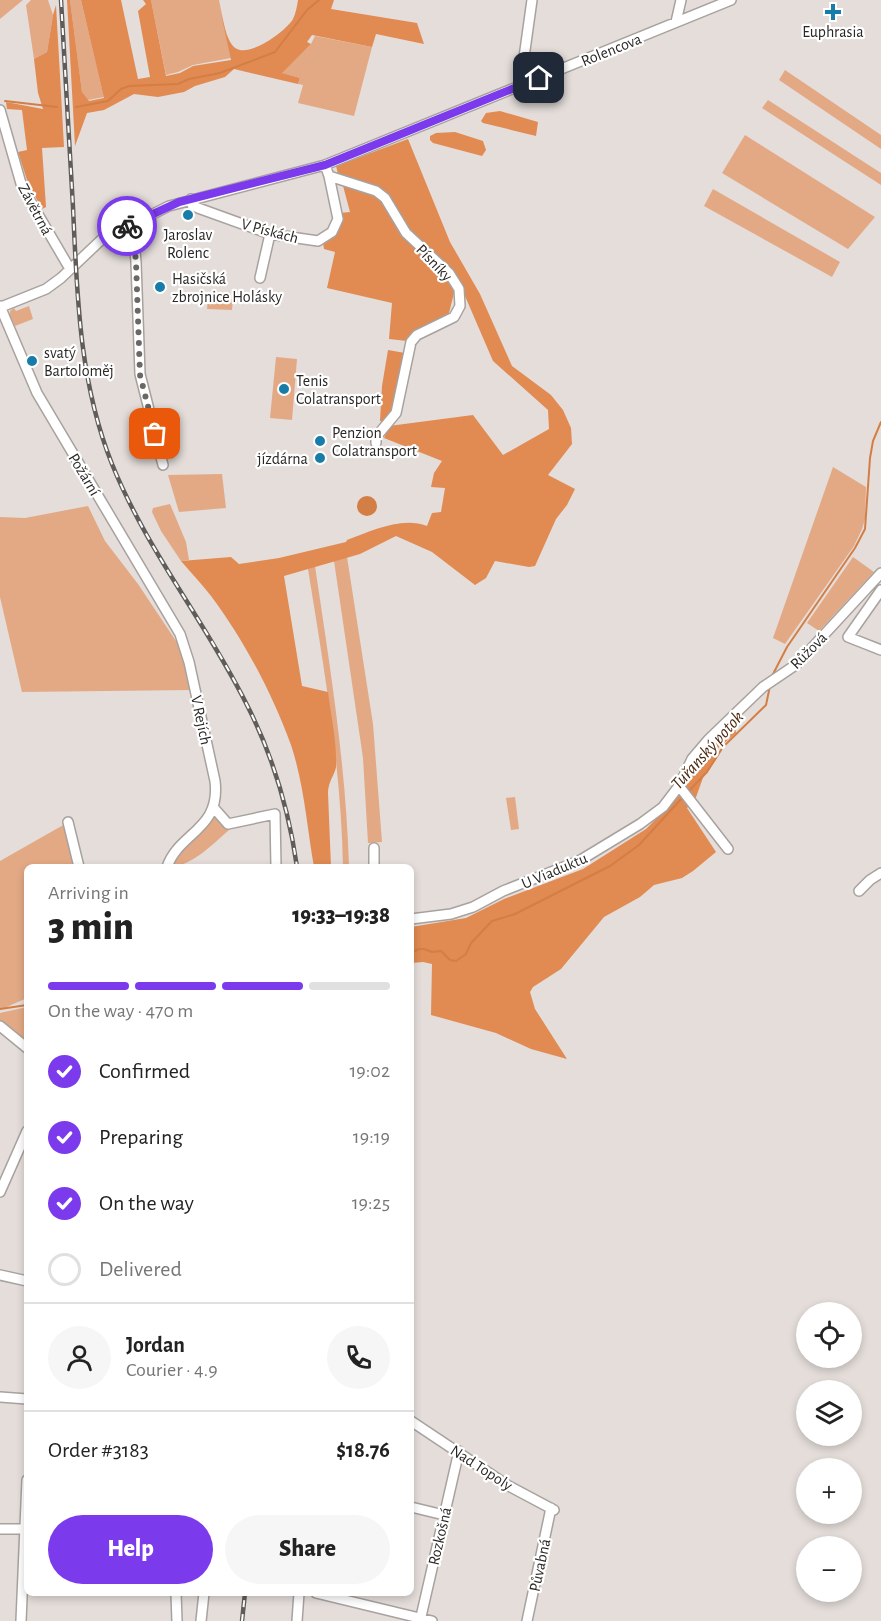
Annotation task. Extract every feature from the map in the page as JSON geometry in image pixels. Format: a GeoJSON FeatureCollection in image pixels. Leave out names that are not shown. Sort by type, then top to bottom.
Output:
{"type":"FeatureCollection","features":[{"type":"Feature","properties":{"kind":"street"},"geometry":{"type":"LineString","coordinates":[[520,86],[532,0]]}},
{"type":"Feature","properties":{"kind":"street"},"geometry":{"type":"LineString","coordinates":[[676,22],[681,0]]}},
{"type":"Feature","properties":{"kind":"street","name":"Rolencova"},"geometry":{"type":"LineString","coordinates":[[1,306],[40,292],[67,265],[101,240],[169,206],[325,165],[731,0]]}},
{"type":"Feature","properties":{"kind":"street","name":"Závětrná"},"geometry":{"type":"LineString","coordinates":[[0,110],[22,187],[67,265]]}},
{"type":"Feature","properties":{"kind":"street"},"geometry":{"type":"LineString","coordinates":[[325,165],[329,176]]}},
{"type":"Feature","properties":{"kind":"street","name":"V Pískách"},"geometry":{"type":"LineString","coordinates":[[190,199],[192,205],[198,208],[270,234],[318,241],[332,232],[338,219],[329,176]]}},
{"type":"Feature","properties":{"kind":"street","name":"Písníky"},"geometry":{"type":"LineString","coordinates":[[329,176],[376,191],[385,198],[406,233],[449,273],[459,289],[460,306],[454,317],[417,334],[411,342],[396,413],[376,437],[376,443]]}},
{"type":"Feature","properties":{"kind":"street"},"geometry":{"type":"LineString","coordinates":[[127,226],[134,241],[136,262],[140,375],[163,465]]}},
{"type":"Feature","properties":{"kind":"street"},"geometry":{"type":"LineString","coordinates":[[260,279],[270,234]]}},
{"type":"Feature","properties":{"kind":"street","name":"Požární"},"geometry":{"type":"LineString","coordinates":[[1,306],[37,393],[180,634]]}},
{"type":"Feature","properties":{"kind":"street","name":"Růžová"},"geometry":{"type":"LineString","coordinates":[[729,720],[771,682],[797,664],[881,573]]}},
{"type":"Feature","properties":{"kind":"street","name":"Růžová"},"geometry":{"type":"LineString","coordinates":[[881,590],[848,637],[881,650]]}},
{"type":"Feature","properties":{"kind":"street","name":"V Rejích"},"geometry":{"type":"LineString","coordinates":[[180,634],[189,662],[213,771],[216,791],[213,807]]}},
{"type":"Feature","properties":{"kind":"street","name":"U Viaduktu"},"geometry":{"type":"LineString","coordinates":[[414,919],[451,914],[473,907],[503,891],[579,861],[640,824],[663,807],[679,786],[692,759],[729,720]]}},
{"type":"Feature","properties":{"kind":"street"},"geometry":{"type":"LineString","coordinates":[[679,786],[728,849]]}},
{"type":"Feature","properties":{"kind":"street"},"geometry":{"type":"LineString","coordinates":[[168,864],[173,855],[206,821],[213,807],[228,824],[275,814],[276,864]]}},
{"type":"Feature","properties":{"kind":"street"},"geometry":{"type":"LineString","coordinates":[[68,822],[78,864]]}},
{"type":"Feature","properties":{"kind":"street"},"geometry":{"type":"LineString","coordinates":[[374,848],[375,864]]}},
{"type":"Feature","properties":{"kind":"street"},"geometry":{"type":"LineString","coordinates":[[859,891],[881,873]]}},
{"type":"Feature","properties":{"kind":"street"},"geometry":{"type":"LineString","coordinates":[[0,1026],[24,1046]]}},
{"type":"Feature","properties":{"kind":"street"},"geometry":{"type":"LineString","coordinates":[[0,1192],[24,1138]]}},
{"type":"Feature","properties":{"kind":"street"},"geometry":{"type":"LineString","coordinates":[[0,1275],[24,1280]]}},
{"type":"Feature","properties":{"kind":"street"},"geometry":{"type":"LineString","coordinates":[[0,1397],[24,1399]]}},
{"type":"Feature","properties":{"kind":"street","name":"Nad Topoly"},"geometry":{"type":"LineString","coordinates":[[414,1422],[507,1485],[553,1509]]}},
{"type":"Feature","properties":{"kind":"street","name":"Rozkošná"},"geometry":{"type":"LineString","coordinates":[[420,1620],[459,1451]]}},
{"type":"Feature","properties":{"kind":"street"},"geometry":{"type":"LineString","coordinates":[[414,1508],[444,1515]]}},
{"type":"Feature","properties":{"kind":"street","name":"Půvabná"},"geometry":{"type":"LineString","coordinates":[[527,1621],[553,1509]]}},
{"type":"Feature","properties":{"kind":"street"},"geometry":{"type":"LineString","coordinates":[[0,1529],[24,1529]]}},
{"type":"Feature","properties":{"kind":"street"},"geometry":{"type":"LineString","coordinates":[[21,1621],[24,1566]]}},
{"type":"Feature","properties":{"kind":"street"},"geometry":{"type":"LineString","coordinates":[[176,1596],[177,1621]]}},
{"type":"Feature","properties":{"kind":"street"},"geometry":{"type":"LineString","coordinates":[[201,1621],[204,1596]]}},
{"type":"Feature","properties":{"kind":"street"},"geometry":{"type":"LineString","coordinates":[[297,1621],[299,1596]]}},
{"type":"Feature","properties":{"kind":"street"},"geometry":{"type":"LineString","coordinates":[[328,1596],[420,1620],[432,1621]]}},
{"type":"Feature","properties":{"kind":"shaded area"},"geometry":{"type":"Polygon","coordinates":[[[0,0],[23,0],[0,19],[0,0]]]}},
{"type":"Feature","properties":{"kind":"shaded area"},"geometry":{"type":"Polygon","coordinates":[[[31,0],[48,0],[53,15],[47,52],[34,59],[26,5],[31,0]]]}},
{"type":"Feature","properties":{"kind":"shaded area"},"geometry":{"type":"Polygon","coordinates":[[[67,0],[70,0],[82,92],[89,101],[104,98],[81,0],[121,0],[138,79],[150,77],[138,11],[146,4],[143,0],[151,0],[166,76],[180,73],[193,66],[231,60],[221,14],[228,38],[234,46],[237,49],[251,49],[276,36],[289,24],[295,14],[298,0],[334,0],[331,9],[417,23],[424,44],[376,34],[372,47],[312,35],[307,42],[311,44],[282,73],[300,78],[298,84],[234,69],[225,77],[195,86],[184,92],[158,97],[134,94],[104,110],[87,113],[75,146],[67,0]]]}},
{"type":"Feature","properties":{"kind":"shaded area"},"geometry":{"type":"Polygon","coordinates":[[[70,0],[81,0],[104,97],[88,100],[82,93],[70,0]]]}},
{"type":"Feature","properties":{"kind":"shaded area"},"geometry":{"type":"Polygon","coordinates":[[[151,0],[219,0],[231,58],[193,65],[166,75],[151,0]]]}},
{"type":"Feature","properties":{"kind":"shaded area"},"geometry":{"type":"Polygon","coordinates":[[[56,5],[64,147],[42,148],[46,207],[42,209],[28,183],[18,152],[27,150],[22,110],[7,109],[6,102],[43,109],[38,93],[34,59],[47,52],[56,5]]]}},
{"type":"Feature","properties":{"kind":"shaded area"},"geometry":{"type":"Polygon","coordinates":[[[315,36],[372,47],[354,116],[298,103],[303,85],[298,84],[300,78],[281,73],[311,44],[315,36]]]}},
{"type":"Feature","properties":{"kind":"shaded area"},"geometry":{"type":"Polygon","coordinates":[[[785,70],[881,135],[881,149],[779,80],[785,70]]]}},
{"type":"Feature","properties":{"kind":"shaded area"},"geometry":{"type":"Polygon","coordinates":[[[768,100],[881,173],[881,185],[762,108],[768,100]]]}},
{"type":"Feature","properties":{"kind":"shaded area"},"geometry":{"type":"Polygon","coordinates":[[[500,111],[538,122],[536,136],[481,121],[486,113],[500,111]]]}},
{"type":"Feature","properties":{"kind":"shaded area"},"geometry":{"type":"Polygon","coordinates":[[[455,132],[483,141],[486,150],[482,156],[433,143],[430,140],[430,136],[436,133],[455,132]]]}},
{"type":"Feature","properties":{"kind":"shaded area"},"geometry":{"type":"Polygon","coordinates":[[[745,135],[875,217],[848,249],[722,173],[745,135]]]}},
{"type":"Feature","properties":{"kind":"shaded area"},"geometry":{"type":"Polygon","coordinates":[[[408,139],[450,242],[480,294],[512,366],[551,395],[563,410],[571,428],[572,444],[548,475],[575,489],[567,505],[556,519],[535,566],[495,561],[486,578],[475,585],[432,552],[396,536],[360,554],[284,576],[302,686],[328,692],[335,739],[336,767],[328,793],[331,864],[314,864],[299,775],[291,745],[275,706],[235,631],[211,596],[181,561],[231,557],[239,564],[279,558],[346,542],[387,526],[417,523],[427,526],[432,513],[441,512],[445,488],[431,487],[434,473],[442,461],[384,438],[389,426],[473,415],[503,455],[549,429],[548,410],[493,361],[462,289],[407,229],[377,188],[338,174],[336,166],[408,139]]]}},
{"type":"Feature","properties":{"kind":"shaded area"},"geometry":{"type":"Polygon","coordinates":[[[342,182],[374,193],[381,199],[455,289],[448,317],[407,341],[389,339],[392,303],[327,288],[335,252],[324,249],[323,243],[339,213],[350,212],[342,182]]]}},
{"type":"Feature","properties":{"kind":"shaded area"},"geometry":{"type":"Polygon","coordinates":[[[713,189],[840,262],[832,277],[704,206],[713,189]]]}},
{"type":"Feature","properties":{"kind":"shaded area"},"geometry":{"type":"Polygon","coordinates":[[[208,297],[233,299],[232,310],[207,309],[208,297]]]}},
{"type":"Feature","properties":{"kind":"shaded area"},"geometry":{"type":"Polygon","coordinates":[[[29,306],[33,319],[15,326],[10,311],[14,308],[16,311],[29,306]]]}},
{"type":"Feature","properties":{"kind":"shaded area"},"geometry":{"type":"Polygon","coordinates":[[[388,350],[405,353],[397,402],[387,423],[380,421],[382,386],[388,350]]]}},
{"type":"Feature","properties":{"kind":"shaded area","name":"Tenis Colatransport"},"geometry":{"type":"Polygon","coordinates":[[[276,357],[297,359],[292,420],[270,418],[276,357]]]}},
{"type":"Feature","properties":{"kind":"shaded area"},"geometry":{"type":"Polygon","coordinates":[[[833,467],[866,487],[865,519],[854,546],[785,644],[773,638],[833,467]]]}},
{"type":"Feature","properties":{"kind":"shaded area"},"geometry":{"type":"Polygon","coordinates":[[[222,474],[226,508],[179,512],[168,475],[222,474]]]}},
{"type":"Feature","properties":{"kind":"shaded area"},"geometry":{"type":"Polygon","coordinates":[[[367,496],[374,499],[377,506],[374,513],[367,516],[360,513],[357,506],[360,499],[367,496]]]}},
{"type":"Feature","properties":{"kind":"shaded area"},"geometry":{"type":"Polygon","coordinates":[[[170,504],[186,542],[189,560],[181,561],[161,531],[152,512],[153,508],[170,504]]]}},
{"type":"Feature","properties":{"kind":"shaded area"},"geometry":{"type":"Polygon","coordinates":[[[88,506],[105,541],[138,584],[180,647],[185,660],[190,690],[22,692],[0,597],[0,517],[25,518],[88,506]]]}},
{"type":"Feature","properties":{"kind":"shaded area"},"geometry":{"type":"Polygon","coordinates":[[[347,557],[373,724],[382,842],[368,843],[363,758],[334,561],[347,557]]]}},
{"type":"Feature","properties":{"kind":"shaded area"},"geometry":{"type":"Polygon","coordinates":[[[853,557],[874,572],[819,631],[807,623],[853,557]]]}},
{"type":"Feature","properties":{"kind":"shaded area"},"geometry":{"type":"Polygon","coordinates":[[[315,566],[332,679],[345,791],[349,864],[343,864],[335,754],[308,569],[315,566]]]}},
{"type":"Feature","properties":{"kind":"shaded area"},"geometry":{"type":"Polygon","coordinates":[[[734,723],[736,733],[711,754],[717,758],[704,775],[695,800],[687,808],[716,852],[682,878],[654,885],[640,897],[604,917],[561,969],[533,987],[530,992],[535,1009],[567,1059],[531,1049],[496,1033],[431,1015],[432,964],[414,963],[414,927],[466,918],[504,899],[583,869],[646,829],[674,801],[702,755],[734,723]]]}},
{"type":"Feature","properties":{"kind":"shaded area"},"geometry":{"type":"Polygon","coordinates":[[[515,797],[519,829],[511,830],[506,798],[515,797]]]}},
{"type":"Feature","properties":{"kind":"shaded area"},"geometry":{"type":"Polygon","coordinates":[[[217,815],[229,830],[209,848],[186,863],[172,864],[177,855],[217,815]]]}},
{"type":"Feature","properties":{"kind":"shaded area"},"geometry":{"type":"Polygon","coordinates":[[[65,824],[76,864],[24,864],[24,999],[0,1010],[0,861],[65,824]]]}},
{"type":"Feature","properties":{"kind":"shaded area"},"geometry":{"type":"Polygon","coordinates":[[[24,1008],[24,1042],[0,1023],[0,1013],[24,1008]]]}},
{"type":"Feature","properties":{"kind":"waterway"},"geometry":{"type":"LineString","coordinates":[[76,107],[108,101],[121,89],[129,86],[178,84],[189,79],[220,73],[275,52],[307,10],[319,0]]}},
{"type":"Feature","properties":{"kind":"waterway"},"geometry":{"type":"LineString","coordinates":[[5,101],[57,107]]}},
{"type":"Feature","properties":{"kind":"waterway","name":"Tuřanský potok"},"geometry":{"type":"LineString","coordinates":[[771,678],[787,647],[855,548],[865,529],[870,458],[873,441],[881,422]]}},
{"type":"Feature","properties":{"kind":"waterway","name":"Tuřanský potok"},"geometry":{"type":"LineString","coordinates":[[687,793],[707,772],[723,747],[766,705],[770,686]]}},
{"type":"Feature","properties":{"kind":"waterway","name":"Tuřanský potok"},"geometry":{"type":"LineString","coordinates":[[414,952],[419,949],[432,952],[441,951],[450,960],[456,961],[466,954],[471,943],[492,921],[515,914],[610,866],[639,845],[683,797]]}},
{"type":"Feature","properties":{"kind":"waterway","name":"Tuřanský potok"},"geometry":{"type":"LineString","coordinates":[[0,1009],[24,1005]]}},
{"type":"Feature","properties":{"kind":"railway"},"geometry":{"type":"LineString","coordinates":[[61,0],[78,305],[86,370],[101,433],[112,464],[142,527],[231,674],[256,724],[279,784],[296,864]]}},
{"type":"Feature","properties":{"kind":"railway"},"geometry":{"type":"LineString","coordinates":[[242,1621],[245,1596]]}},
{"type":"Feature","properties":{"kind":"way so far"},"geometry":{"type":"LineString","coordinates":[[127,226],[134,241],[136,262],[140,375],[155,434]]}},
{"type":"Feature","properties":{"kind":"place","name":"Euphrasia"},"geometry":{"type":"Point","coordinates":[833,12]}},
{"type":"Feature","properties":{"kind":"place","name":"Jaroslav Rolenc"},"geometry":{"type":"Point","coordinates":[188,215]}},
{"type":"Feature","properties":{"kind":"place","name":"Hasičská zbrojnice Holásky"},"geometry":{"type":"Point","coordinates":[160,287]}},
{"type":"Feature","properties":{"kind":"place","name":"svatý Bartoloměj"},"geometry":{"type":"Point","coordinates":[32,361]}},
{"type":"Feature","properties":{"kind":"place","name":"Tenis Colatransport"},"geometry":{"type":"Point","coordinates":[284,389]}},
{"type":"Feature","properties":{"kind":"place","name":"Penzion Colatransport"},"geometry":{"type":"Point","coordinates":[320,441]}},
{"type":"Feature","properties":{"kind":"place","name":"jízdárna"},"geometry":{"type":"Point","coordinates":[320,458]}},
{"type":"Feature","properties":{"kind":"route"},"geometry":{"type":"LineString","coordinates":[[127,226],[179,202],[325,165],[539,78]]}}]}
